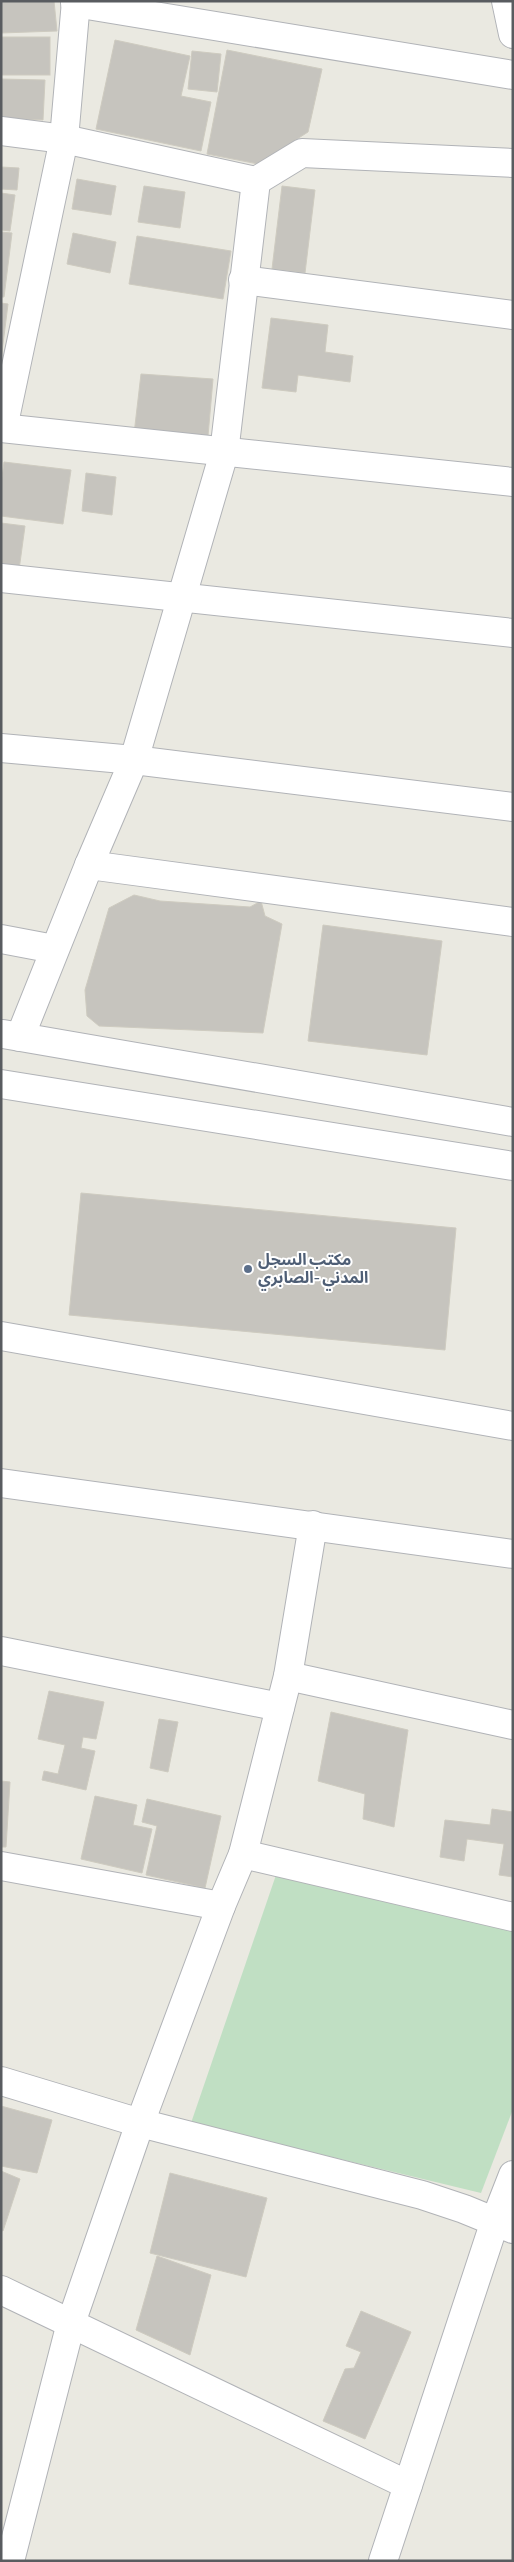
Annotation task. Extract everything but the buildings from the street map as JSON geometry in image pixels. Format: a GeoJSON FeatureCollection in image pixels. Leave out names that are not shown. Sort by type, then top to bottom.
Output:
{"type":"FeatureCollection","features":[{"type":"Feature","properties":{"kind":"street"},"geometry":{"type":"LineString","coordinates":[[506,1],[513,34]]}},
{"type":"Feature","properties":{"kind":"street"},"geometry":{"type":"LineString","coordinates":[[513,75],[76,2],[64,139],[2,428],[224,453],[513,482]]}},
{"type":"Feature","properties":{"kind":"street"},"geometry":{"type":"LineString","coordinates":[[1,131],[64,139],[256,181],[302,153],[513,163]]}},
{"type":"Feature","properties":{"kind":"street"},"geometry":{"type":"LineString","coordinates":[[256,181],[224,453],[183,598],[134,760],[54,949],[11,1036],[513,1122]]}},
{"type":"Feature","properties":{"kind":"street"},"geometry":{"type":"LineString","coordinates":[[243,280],[513,315]]}},
{"type":"Feature","properties":{"kind":"street"},"geometry":{"type":"LineString","coordinates":[[1,578],[513,633]]}},
{"type":"Feature","properties":{"kind":"street"},"geometry":{"type":"LineString","coordinates":[[1,748],[134,760],[513,807]]}},
{"type":"Feature","properties":{"kind":"street"},"geometry":{"type":"LineString","coordinates":[[88,865],[513,922]]}},
{"type":"Feature","properties":{"kind":"street"},"geometry":{"type":"LineString","coordinates":[[1,939],[54,949]]}},
{"type":"Feature","properties":{"kind":"street"},"geometry":{"type":"LineString","coordinates":[[1,1084],[513,1166]]}},
{"type":"Feature","properties":{"kind":"street"},"geometry":{"type":"LineString","coordinates":[[1,1336],[513,1426]]}},
{"type":"Feature","properties":{"kind":"street"},"geometry":{"type":"LineString","coordinates":[[1,1483],[513,1554]]}},
{"type":"Feature","properties":{"kind":"street"},"geometry":{"type":"LineString","coordinates":[[10,2561],[71,2323],[140,2123],[221,1906],[243,1854],[288,1676],[313,1525]]}},
{"type":"Feature","properties":{"kind":"street"},"geometry":{"type":"LineString","coordinates":[[1,1651],[280,1707]]}},
{"type":"Feature","properties":{"kind":"street"},"geometry":{"type":"LineString","coordinates":[[288,1676],[513,1725]]}},
{"type":"Feature","properties":{"kind":"street"},"geometry":{"type":"LineString","coordinates":[[243,1854],[513,1918]]}},
{"type":"Feature","properties":{"kind":"street"},"geometry":{"type":"LineString","coordinates":[[1,1866],[221,1906]]}},
{"type":"Feature","properties":{"kind":"street"},"geometry":{"type":"LineString","coordinates":[[1,2081],[140,2123],[422,2194],[504,2225]]}},
{"type":"Feature","properties":{"kind":"street"},"geometry":{"type":"LineString","coordinates":[[384,2561],[408,2485],[504,2225],[513,2175]]}},
{"type":"Feature","properties":{"kind":"street"},"geometry":{"type":"LineString","coordinates":[[1,2290],[408,2485]]}},
{"type":"Feature","properties":{"kind":"green space"},"geometry":{"type":"Polygon","coordinates":[[[276,1875],[513,1930],[513,2109],[481,2193],[191,2123],[276,1875]]]}},
{"type":"Feature","properties":{"kind":"place","name":"مكتب السجل المدني -الصابري"},"geometry":{"type":"Point","coordinates":[248,1269]}}]}
